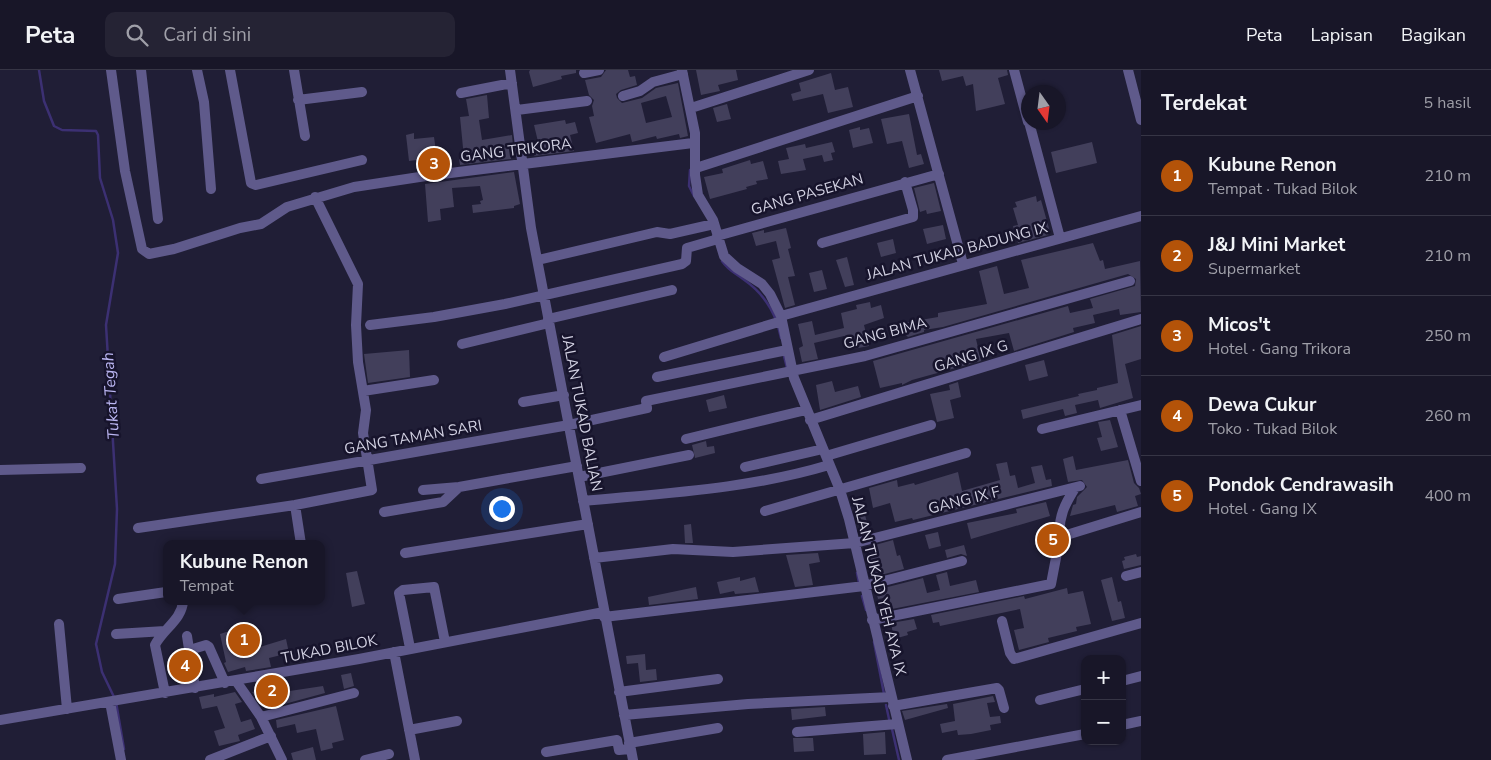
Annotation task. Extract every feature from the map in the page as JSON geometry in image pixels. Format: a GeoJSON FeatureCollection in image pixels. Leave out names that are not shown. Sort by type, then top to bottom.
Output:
{"type":"FeatureCollection","features":[{"type":"Feature","properties":{"kind":"street","name":"GANG TRIKORA"},"geometry":{"type":"LineString","coordinates":[[111,70],[125,171],[142,249],[146,253],[151,254],[174,249],[235,229],[261,224],[287,207],[315,197],[354,187],[693,143]]}},
{"type":"Feature","properties":{"kind":"street"},"geometry":{"type":"LineString","coordinates":[[141,70],[158,219]]}},
{"type":"Feature","properties":{"kind":"street"},"geometry":{"type":"LineString","coordinates":[[197,70],[204,102],[211,189]]}},
{"type":"Feature","properties":{"kind":"street"},"geometry":{"type":"LineString","coordinates":[[230,70],[251,183],[256,185],[362,160]]}},
{"type":"Feature","properties":{"kind":"street"},"geometry":{"type":"LineString","coordinates":[[294,70],[305,136]]}},
{"type":"Feature","properties":{"kind":"street","name":"JALAN TUKAD BALIAN"},"geometry":{"type":"LineString","coordinates":[[510,70],[544,296],[633,760]]}},
{"type":"Feature","properties":{"kind":"street"},"geometry":{"type":"LineString","coordinates":[[584,73],[599,70]]}},
{"type":"Feature","properties":{"kind":"street"},"geometry":{"type":"LineString","coordinates":[[691,108],[809,70]]}},
{"type":"Feature","properties":{"kind":"street"},"geometry":{"type":"LineString","coordinates":[[910,70],[963,264]]}},
{"type":"Feature","properties":{"kind":"street"},"geometry":{"type":"LineString","coordinates":[[1014,70],[1021,94]]}},
{"type":"Feature","properties":{"kind":"street"},"geometry":{"type":"LineString","coordinates":[[1128,70],[1141,120]]}},
{"type":"Feature","properties":{"kind":"street"},"geometry":{"type":"LineString","coordinates":[[623,96],[640,90],[653,82],[683,72]]}},
{"type":"Feature","properties":{"kind":"street","name":"JALAN TUKAD YEH AYA IX"},"geometry":{"type":"LineString","coordinates":[[683,72],[695,133],[693,143],[696,190],[714,224],[727,260],[762,284],[770,294],[782,318],[792,372],[840,490],[907,760]]}},
{"type":"Feature","properties":{"kind":"street"},"geometry":{"type":"LineString","coordinates":[[461,93],[512,83]]}},
{"type":"Feature","properties":{"kind":"street"},"geometry":{"type":"LineString","coordinates":[[298,100],[362,92]]}},
{"type":"Feature","properties":{"kind":"street"},"geometry":{"type":"LineString","coordinates":[[696,168],[918,96]]}},
{"type":"Feature","properties":{"kind":"street"},"geometry":{"type":"LineString","coordinates":[[517,110],[587,101]]}},
{"type":"Feature","properties":{"kind":"street"},"geometry":{"type":"LineString","coordinates":[[1031,130],[1060,238]]}},
{"type":"Feature","properties":{"kind":"street","name":"GANG PASEKAN"},"geometry":{"type":"LineString","coordinates":[[544,296],[682,264],[686,261],[686,248],[905,182],[939,174]]}},
{"type":"Feature","properties":{"kind":"street"},"geometry":{"type":"LineString","coordinates":[[822,242],[913,217],[913,210],[905,182]]}},
{"type":"Feature","properties":{"kind":"street"},"geometry":{"type":"LineString","coordinates":[[138,528],[295,505],[369,492],[372,487],[363,433],[366,410],[358,362],[356,325],[358,284],[315,197]]}},
{"type":"Feature","properties":{"kind":"street","name":"JALAN TUKAD BADUNG IX"},"geometry":{"type":"LineString","coordinates":[[664,357],[782,318],[963,264],[1141,216]]}},
{"type":"Feature","properties":{"kind":"street"},"geometry":{"type":"LineString","coordinates":[[538,260],[657,232],[670,234],[714,224]]}},
{"type":"Feature","properties":{"kind":"street","name":"GANG BIMA"},"geometry":{"type":"LineString","coordinates":[[646,401],[865,356],[1130,281]]}},
{"type":"Feature","properties":{"kind":"street"},"geometry":{"type":"LineString","coordinates":[[462,344],[672,290]]}},
{"type":"Feature","properties":{"kind":"street"},"geometry":{"type":"LineString","coordinates":[[370,325],[434,317],[544,296]]}},
{"type":"Feature","properties":{"kind":"street","name":"GANG IX G"},"geometry":{"type":"LineString","coordinates":[[810,420],[1141,319]]}},
{"type":"Feature","properties":{"kind":"street"},"geometry":{"type":"LineString","coordinates":[[657,377],[787,350]]}},
{"type":"Feature","properties":{"kind":"street"},"geometry":{"type":"LineString","coordinates":[[363,391],[434,380]]}},
{"type":"Feature","properties":{"kind":"street"},"geometry":{"type":"LineString","coordinates":[[523,402],[564,395]]}},
{"type":"Feature","properties":{"kind":"street","name":"GANG TAMAN SARI"},"geometry":{"type":"LineString","coordinates":[[261,479],[569,425],[647,408],[646,401]]}},
{"type":"Feature","properties":{"kind":"street"},"geometry":{"type":"LineString","coordinates":[[1042,429],[1141,405]]}},
{"type":"Feature","properties":{"kind":"street"},"geometry":{"type":"LineString","coordinates":[[686,439],[806,410]]}},
{"type":"Feature","properties":{"kind":"street"},"geometry":{"type":"LineString","coordinates":[[1120,410],[1141,482]]}},
{"type":"Feature","properties":{"kind":"street"},"geometry":{"type":"LineString","coordinates":[[745,467],[826,457],[931,425]]}},
{"type":"Feature","properties":{"kind":"street"},"geometry":{"type":"LineString","coordinates":[[765,511],[966,453]]}},
{"type":"Feature","properties":{"kind":"street"},"geometry":{"type":"LineString","coordinates":[[579,477],[689,455]]}},
{"type":"Feature","properties":{"kind":"street"},"geometry":{"type":"LineString","coordinates":[[584,501],[728,487],[793,476],[826,457]]}},
{"type":"Feature","properties":{"kind":"street"},"geometry":{"type":"LineString","coordinates":[[423,490],[459,487],[577,466]]}},
{"type":"Feature","properties":{"kind":"street"},"geometry":{"type":"LineString","coordinates":[[0,470],[81,468]]}},
{"type":"Feature","properties":{"kind":"street"},"geometry":{"type":"LineString","coordinates":[[384,512],[443,502],[459,487]]}},
{"type":"Feature","properties":{"kind":"street","name":"GANG IX F"},"geometry":{"type":"LineString","coordinates":[[594,558],[673,549],[733,552],[854,543],[1078,487],[1063,506],[1059,525],[1060,537]]}},
{"type":"Feature","properties":{"kind":"street"},"geometry":{"type":"LineString","coordinates":[[295,505],[299,540]]}},
{"type":"Feature","properties":{"kind":"street"},"geometry":{"type":"LineString","coordinates":[[872,620],[1052,582],[1060,537],[1141,512]]}},
{"type":"Feature","properties":{"kind":"street"},"geometry":{"type":"LineString","coordinates":[[405,553],[588,524]]}},
{"type":"Feature","properties":{"kind":"street","name":"TUKAD BILOK"},"geometry":{"type":"LineString","coordinates":[[0,720],[236,681],[604,614],[864,586],[962,562]]}},
{"type":"Feature","properties":{"kind":"street"},"geometry":{"type":"LineString","coordinates":[[1126,576],[1141,572]]}},
{"type":"Feature","properties":{"kind":"street"},"geometry":{"type":"LineString","coordinates":[[410,648],[399,593],[403,590],[434,587],[445,642]]}},
{"type":"Feature","properties":{"kind":"street"},"geometry":{"type":"LineString","coordinates":[[118,600],[163,592]]}},
{"type":"Feature","properties":{"kind":"street"},"geometry":{"type":"LineString","coordinates":[[165,693],[155,648],[164,631],[180,615],[182,605]]}},
{"type":"Feature","properties":{"kind":"street"},"geometry":{"type":"LineString","coordinates":[[1002,621],[1012,658],[1141,623]]}},
{"type":"Feature","properties":{"kind":"street"},"geometry":{"type":"LineString","coordinates":[[59,624],[67,709]]}},
{"type":"Feature","properties":{"kind":"street"},"geometry":{"type":"LineString","coordinates":[[116,634],[164,631]]}},
{"type":"Feature","properties":{"kind":"street"},"geometry":{"type":"LineString","coordinates":[[187,636],[194,688]]}},
{"type":"Feature","properties":{"kind":"street"},"geometry":{"type":"LineString","coordinates":[[193,649],[206,645],[209,646],[224,683]]}},
{"type":"Feature","properties":{"kind":"street"},"geometry":{"type":"LineString","coordinates":[[394,652],[415,760]]}},
{"type":"Feature","properties":{"kind":"street"},"geometry":{"type":"LineString","coordinates":[[1126,680],[1141,676]]}},
{"type":"Feature","properties":{"kind":"street"},"geometry":{"type":"LineString","coordinates":[[620,692],[718,680]]}},
{"type":"Feature","properties":{"kind":"street"},"geometry":{"type":"LineString","coordinates":[[236,681],[261,717],[282,760]]}},
{"type":"Feature","properties":{"kind":"street"},"geometry":{"type":"LineString","coordinates":[[624,715],[773,703],[892,702],[997,688],[1000,690],[1004,708]]}},
{"type":"Feature","properties":{"kind":"street"},"geometry":{"type":"LineString","coordinates":[[1040,700],[1081,691]]}},
{"type":"Feature","properties":{"kind":"street"},"geometry":{"type":"LineString","coordinates":[[261,717],[354,693]]}},
{"type":"Feature","properties":{"kind":"street"},"geometry":{"type":"LineString","coordinates":[[116,701],[121,760]]}},
{"type":"Feature","properties":{"kind":"street"},"geometry":{"type":"LineString","coordinates":[[409,730],[457,721]]}},
{"type":"Feature","properties":{"kind":"street"},"geometry":{"type":"LineString","coordinates":[[1126,724],[1141,721]]}},
{"type":"Feature","properties":{"kind":"street"},"geometry":{"type":"LineString","coordinates":[[797,732],[897,724]]}},
{"type":"Feature","properties":{"kind":"street"},"geometry":{"type":"LineString","coordinates":[[546,752],[617,740],[619,750],[630,746],[718,728]]}},
{"type":"Feature","properties":{"kind":"street"},"geometry":{"type":"LineString","coordinates":[[947,760],[1081,735]]}},
{"type":"Feature","properties":{"kind":"street"},"geometry":{"type":"LineString","coordinates":[[210,760],[271,736]]}},
{"type":"Feature","properties":{"kind":"street"},"geometry":{"type":"LineString","coordinates":[[365,760],[389,754]]}},
{"type":"Feature","properties":{"kind":"building"},"geometry":{"type":"Polygon","coordinates":[[[530,70],[576,70],[576,73],[561,76],[562,79],[533,87],[530,70]]]}},
{"type":"Feature","properties":{"kind":"building"},"geometry":{"type":"Polygon","coordinates":[[[606,70],[628,70],[630,77],[635,76],[637,85],[621,90],[616,94],[622,103],[642,98],[656,88],[678,83],[688,136],[680,138],[679,134],[657,139],[656,136],[632,142],[630,134],[596,143],[589,117],[594,116],[592,106],[594,100],[589,95],[585,80],[601,77],[606,70]],[[666,96],[641,103],[646,123],[672,117],[666,96]]]}},
{"type":"Feature","properties":{"kind":"building"},"geometry":{"type":"Polygon","coordinates":[[[696,70],[736,70],[738,80],[718,85],[720,91],[701,95],[696,70]]]}},
{"type":"Feature","properties":{"kind":"building"},"geometry":{"type":"Polygon","coordinates":[[[939,70],[1007,70],[1008,75],[998,78],[1005,104],[976,111],[973,84],[966,86],[963,76],[942,81],[939,70]]]}},
{"type":"Feature","properties":{"kind":"building"},"geometry":{"type":"Polygon","coordinates":[[[831,73],[835,90],[848,87],[853,107],[828,113],[823,94],[793,101],[791,94],[801,91],[799,83],[831,73]]]}},
{"type":"Feature","properties":{"kind":"building"},"geometry":{"type":"Polygon","coordinates":[[[487,95],[489,118],[479,120],[482,140],[512,135],[513,146],[509,146],[511,159],[460,165],[459,159],[464,158],[460,117],[469,116],[466,99],[487,95]]]}},
{"type":"Feature","properties":{"kind":"building"},"geometry":{"type":"Polygon","coordinates":[[[727,104],[731,119],[717,122],[713,108],[727,104]]]}},
{"type":"Feature","properties":{"kind":"building"},"geometry":{"type":"Polygon","coordinates":[[[909,114],[917,155],[921,154],[924,164],[909,168],[902,141],[887,144],[881,119],[909,114]]]}},
{"type":"Feature","properties":{"kind":"building"},"geometry":{"type":"Polygon","coordinates":[[[565,120],[566,124],[575,122],[578,133],[570,135],[574,151],[534,156],[533,152],[540,150],[534,125],[565,120]]]}},
{"type":"Feature","properties":{"kind":"building"},"geometry":{"type":"Polygon","coordinates":[[[860,127],[860,130],[869,128],[873,143],[853,148],[849,130],[860,127]]]}},
{"type":"Feature","properties":{"kind":"building"},"geometry":{"type":"Polygon","coordinates":[[[414,133],[414,139],[434,137],[437,158],[442,157],[443,166],[427,169],[425,159],[409,161],[406,135],[414,133]]]}},
{"type":"Feature","properties":{"kind":"building"},"geometry":{"type":"Polygon","coordinates":[[[832,142],[835,152],[831,153],[833,160],[824,162],[822,155],[803,159],[806,170],[781,174],[778,161],[789,159],[786,148],[805,144],[806,148],[832,142]]]}},
{"type":"Feature","properties":{"kind":"building"},"geometry":{"type":"Polygon","coordinates":[[[1092,142],[1097,163],[1056,173],[1051,152],[1092,142]]]}},
{"type":"Feature","properties":{"kind":"building"},"geometry":{"type":"Polygon","coordinates":[[[750,160],[751,164],[763,161],[768,179],[756,181],[757,184],[746,187],[747,189],[710,199],[704,177],[723,173],[722,169],[750,160]]]}},
{"type":"Feature","properties":{"kind":"building"},"geometry":{"type":"Polygon","coordinates":[[[514,172],[520,204],[514,206],[514,208],[473,213],[472,205],[481,204],[480,201],[483,200],[480,186],[452,188],[454,207],[440,209],[441,220],[428,222],[425,184],[514,172]]]}},
{"type":"Feature","properties":{"kind":"building"},"geometry":{"type":"Polygon","coordinates":[[[934,183],[941,211],[927,214],[926,210],[920,212],[914,188],[934,183]]]}},
{"type":"Feature","properties":{"kind":"building"},"geometry":{"type":"Polygon","coordinates":[[[1036,196],[1037,202],[1041,200],[1050,232],[1048,235],[1018,243],[1013,226],[1018,225],[1013,208],[1017,207],[1015,202],[1036,196]]]}},
{"type":"Feature","properties":{"kind":"building"},"geometry":{"type":"Polygon","coordinates":[[[943,225],[946,239],[927,244],[923,229],[943,225]]]}},
{"type":"Feature","properties":{"kind":"building"},"geometry":{"type":"Polygon","coordinates":[[[786,228],[791,248],[788,249],[795,276],[788,277],[795,305],[785,308],[772,260],[780,258],[776,241],[756,246],[752,233],[764,230],[764,233],[786,228]]]}},
{"type":"Feature","properties":{"kind":"building"},"geometry":{"type":"Polygon","coordinates":[[[893,239],[896,253],[881,257],[877,243],[893,239]]]}},
{"type":"Feature","properties":{"kind":"building"},"geometry":{"type":"Polygon","coordinates":[[[1093,243],[1100,261],[1103,260],[1105,269],[1140,261],[1141,312],[1120,315],[1119,309],[1093,315],[1095,323],[1073,328],[1074,332],[1014,351],[1009,333],[976,339],[981,361],[912,380],[902,385],[902,383],[880,388],[873,361],[1068,306],[1070,313],[1093,308],[1090,299],[1135,286],[1136,279],[1128,274],[943,327],[924,330],[924,332],[908,337],[906,335],[903,323],[938,317],[938,313],[987,304],[979,271],[997,266],[1004,294],[1029,288],[1021,260],[1093,243]]]}},
{"type":"Feature","properties":{"kind":"building"},"geometry":{"type":"Polygon","coordinates":[[[847,257],[854,285],[845,287],[836,260],[847,257]]]}},
{"type":"Feature","properties":{"kind":"building"},"geometry":{"type":"Polygon","coordinates":[[[822,270],[827,289],[814,292],[809,273],[822,270]]]}},
{"type":"Feature","properties":{"kind":"building"},"geometry":{"type":"Polygon","coordinates":[[[870,302],[871,308],[881,305],[884,318],[864,325],[869,346],[847,350],[844,336],[814,343],[818,359],[802,362],[799,348],[803,346],[798,324],[812,321],[815,335],[844,328],[841,313],[857,309],[856,305],[870,302]]]}},
{"type":"Feature","properties":{"kind":"building"},"geometry":{"type":"Polygon","coordinates":[[[1141,326],[1141,359],[1125,364],[1133,398],[1100,408],[1098,400],[1075,405],[1077,413],[1065,416],[1063,409],[1023,419],[1021,410],[1079,396],[1078,394],[1118,383],[1112,335],[1141,326]]]}},
{"type":"Feature","properties":{"kind":"building"},"geometry":{"type":"Polygon","coordinates":[[[409,350],[410,377],[368,383],[364,354],[409,350]]]}},
{"type":"Feature","properties":{"kind":"building"},"geometry":{"type":"Polygon","coordinates":[[[1044,360],[1048,376],[1029,381],[1025,365],[1044,360]]]}},
{"type":"Feature","properties":{"kind":"building"},"geometry":{"type":"Polygon","coordinates":[[[832,381],[835,392],[858,386],[861,397],[820,410],[816,385],[832,381]]]}},
{"type":"Feature","properties":{"kind":"building"},"geometry":{"type":"Polygon","coordinates":[[[958,382],[961,397],[950,400],[954,418],[937,422],[930,394],[950,390],[949,385],[958,382]]]}},
{"type":"Feature","properties":{"kind":"building"},"geometry":{"type":"Polygon","coordinates":[[[724,395],[727,408],[709,412],[706,400],[724,395]]]}},
{"type":"Feature","properties":{"kind":"building"},"geometry":{"type":"Polygon","coordinates":[[[1110,420],[1118,447],[1101,451],[1097,438],[1102,437],[1098,422],[1110,420]]]}},
{"type":"Feature","properties":{"kind":"building"},"geometry":{"type":"Polygon","coordinates":[[[706,441],[707,447],[714,446],[715,453],[695,458],[692,445],[706,441]]]}},
{"type":"Feature","properties":{"kind":"building"},"geometry":{"type":"Polygon","coordinates":[[[1073,456],[1076,470],[1128,460],[1134,483],[1139,488],[1141,494],[1135,496],[1138,506],[1117,512],[1115,505],[1070,516],[1077,497],[1087,487],[1082,480],[1068,482],[1063,459],[1073,456]]]}},
{"type":"Feature","properties":{"kind":"building"},"geometry":{"type":"Polygon","coordinates":[[[1007,462],[1010,476],[1015,475],[1018,488],[1035,483],[1031,467],[1042,465],[1046,480],[1051,479],[1052,486],[913,520],[912,518],[895,522],[890,503],[873,508],[869,488],[897,480],[898,487],[914,483],[915,485],[958,472],[962,491],[1000,480],[996,464],[1007,462]]]}},
{"type":"Feature","properties":{"kind":"building"},"geometry":{"type":"Polygon","coordinates":[[[1046,502],[1050,516],[971,539],[967,523],[1017,513],[1016,509],[1046,502]]]}},
{"type":"Feature","properties":{"kind":"building"},"geometry":{"type":"Polygon","coordinates":[[[864,512],[870,532],[861,534],[856,514],[864,512]]]}},
{"type":"Feature","properties":{"kind":"building"},"geometry":{"type":"Polygon","coordinates":[[[691,524],[693,543],[685,543],[684,525],[691,524]]]}},
{"type":"Feature","properties":{"kind":"building"},"geometry":{"type":"Polygon","coordinates":[[[938,532],[941,546],[929,549],[925,535],[938,532]]]}},
{"type":"Feature","properties":{"kind":"building"},"geometry":{"type":"Polygon","coordinates":[[[893,540],[897,556],[900,555],[904,569],[873,577],[868,547],[893,540]]]}},
{"type":"Feature","properties":{"kind":"building"},"geometry":{"type":"Polygon","coordinates":[[[964,545],[967,556],[961,554],[947,558],[945,550],[964,545]]]}},
{"type":"Feature","properties":{"kind":"building"},"geometry":{"type":"Polygon","coordinates":[[[818,553],[820,562],[809,564],[813,585],[795,587],[786,555],[818,553]]]}},
{"type":"Feature","properties":{"kind":"building"},"geometry":{"type":"Polygon","coordinates":[[[1136,554],[1137,557],[1141,556],[1141,565],[1124,569],[1122,561],[1125,560],[1124,557],[1136,554]]]}},
{"type":"Feature","properties":{"kind":"building"},"geometry":{"type":"Polygon","coordinates":[[[357,571],[365,604],[352,607],[346,573],[357,571]]]}},
{"type":"Feature","properties":{"kind":"building"},"geometry":{"type":"Polygon","coordinates":[[[947,572],[950,586],[976,580],[979,592],[892,609],[889,597],[878,599],[876,590],[923,578],[927,593],[940,590],[936,575],[947,572]]]}},
{"type":"Feature","properties":{"kind":"building"},"geometry":{"type":"Polygon","coordinates":[[[740,577],[740,581],[755,577],[759,592],[735,594],[734,591],[720,594],[717,582],[740,577]]]}},
{"type":"Feature","properties":{"kind":"building"},"geometry":{"type":"Polygon","coordinates":[[[1112,577],[1118,602],[1121,601],[1125,618],[1112,621],[1101,580],[1112,577]]]}},
{"type":"Feature","properties":{"kind":"building"},"geometry":{"type":"Polygon","coordinates":[[[696,587],[698,599],[649,605],[648,597],[696,587]]]}},
{"type":"Feature","properties":{"kind":"building"},"geometry":{"type":"Polygon","coordinates":[[[1067,588],[1068,594],[1083,591],[1091,624],[1076,627],[1077,631],[1048,638],[1049,642],[1019,650],[1014,630],[1024,628],[1020,609],[940,626],[939,622],[933,623],[931,615],[1024,596],[1025,599],[1067,588]]]}},
{"type":"Feature","properties":{"kind":"building"},"geometry":{"type":"Polygon","coordinates":[[[914,619],[917,629],[907,632],[908,635],[894,639],[891,623],[914,619]]]}},
{"type":"Feature","properties":{"kind":"building"},"geometry":{"type":"Polygon","coordinates":[[[245,626],[253,649],[286,639],[289,653],[269,658],[271,667],[246,671],[245,667],[228,672],[224,663],[226,662],[220,634],[245,626]]]}},
{"type":"Feature","properties":{"kind":"building"},"geometry":{"type":"Polygon","coordinates":[[[645,654],[646,670],[656,669],[657,680],[640,682],[638,663],[627,664],[626,656],[645,654]]]}},
{"type":"Feature","properties":{"kind":"building"},"geometry":{"type":"Polygon","coordinates":[[[351,673],[354,686],[344,689],[341,675],[351,673]]]}},
{"type":"Feature","properties":{"kind":"building"},"geometry":{"type":"Polygon","coordinates":[[[282,686],[283,692],[323,686],[325,693],[266,709],[252,692],[282,686]]]}},
{"type":"Feature","properties":{"kind":"building"},"geometry":{"type":"Polygon","coordinates":[[[235,692],[242,702],[235,704],[241,722],[251,719],[255,729],[238,735],[240,741],[219,746],[214,731],[225,728],[217,706],[202,709],[199,697],[214,694],[214,697],[235,692]]]}},
{"type":"Feature","properties":{"kind":"building"},"geometry":{"type":"Polygon","coordinates":[[[993,696],[995,702],[987,703],[990,717],[1000,716],[1001,723],[990,725],[991,730],[971,734],[958,735],[957,730],[942,733],[940,724],[955,721],[953,704],[993,696]]]}},
{"type":"Feature","properties":{"kind":"building"},"geometry":{"type":"Polygon","coordinates":[[[947,704],[948,708],[905,720],[902,711],[947,704]]]}},
{"type":"Feature","properties":{"kind":"building"},"geometry":{"type":"Polygon","coordinates":[[[336,706],[344,740],[332,743],[333,748],[321,751],[316,729],[297,733],[295,724],[277,728],[276,720],[336,706]]]}},
{"type":"Feature","properties":{"kind":"building"},"geometry":{"type":"Polygon","coordinates":[[[825,707],[826,716],[792,720],[791,709],[825,707]]]}},
{"type":"Feature","properties":{"kind":"building"},"geometry":{"type":"Polygon","coordinates":[[[885,732],[886,754],[864,755],[863,734],[885,732]]]}},
{"type":"Feature","properties":{"kind":"building"},"geometry":{"type":"Polygon","coordinates":[[[793,738],[813,738],[814,751],[794,752],[793,738]]]}},
{"type":"Feature","properties":{"kind":"building"},"geometry":{"type":"Polygon","coordinates":[[[313,747],[316,760],[293,760],[291,753],[313,747]]]}},
{"type":"Feature","properties":{"kind":"waterway","name":"Tukat Tegah"},"geometry":{"type":"LineString","coordinates":[[39,70],[44,101],[54,126],[62,130],[96,131],[98,135],[100,178],[113,220],[118,253],[106,325],[117,509],[115,564],[96,644],[102,672],[114,697]]}},
{"type":"Feature","properties":{"kind":"waterway"},"geometry":{"type":"LineString","coordinates":[[690,170],[689,186],[694,196]]}},
{"type":"Feature","properties":{"kind":"waterway"},"geometry":{"type":"LineString","coordinates":[[722,261],[729,269],[759,292],[767,302],[776,320]]}},
{"type":"Feature","properties":{"kind":"waterway"},"geometry":{"type":"LineString","coordinates":[[778,326],[781,338]]}},
{"type":"Feature","properties":{"kind":"waterway"},"geometry":{"type":"LineString","coordinates":[[784,356],[787,368]]}},
{"type":"Feature","properties":{"kind":"waterway"},"geometry":{"type":"LineString","coordinates":[[857,573],[859,583]]}},
{"type":"Feature","properties":{"kind":"waterway"},"geometry":{"type":"LineString","coordinates":[[862,596],[866,610]]}},
{"type":"Feature","properties":{"kind":"waterway"},"geometry":{"type":"LineString","coordinates":[[874,642],[884,694]]}},
{"type":"Feature","properties":{"kind":"waterway","name":"Tukat Tegah"},"geometry":{"type":"LineString","coordinates":[[116,702],[124,749]]}},
{"type":"Feature","properties":{"kind":"waterway"},"geometry":{"type":"LineString","coordinates":[[886,705],[889,719]]}},
{"type":"Feature","properties":{"kind":"waterway"},"geometry":{"type":"LineString","coordinates":[[892,729],[899,760]]}},
{"type":"Feature","properties":{"kind":"place","name":"Micos't"},"geometry":{"type":"Point","coordinates":[434,164]}},
{"type":"Feature","properties":{"kind":"place","name":"Pondok Cendrawasih"},"geometry":{"type":"Point","coordinates":[1053,540]}},
{"type":"Feature","properties":{"kind":"place","name":"Kubune Renon"},"geometry":{"type":"Point","coordinates":[244,640]}},
{"type":"Feature","properties":{"kind":"place","name":"Dewa Cukur"},"geometry":{"type":"Point","coordinates":[185,666]}},
{"type":"Feature","properties":{"kind":"place","name":"J&J Mini Market"},"geometry":{"type":"Point","coordinates":[272,691]}}]}
